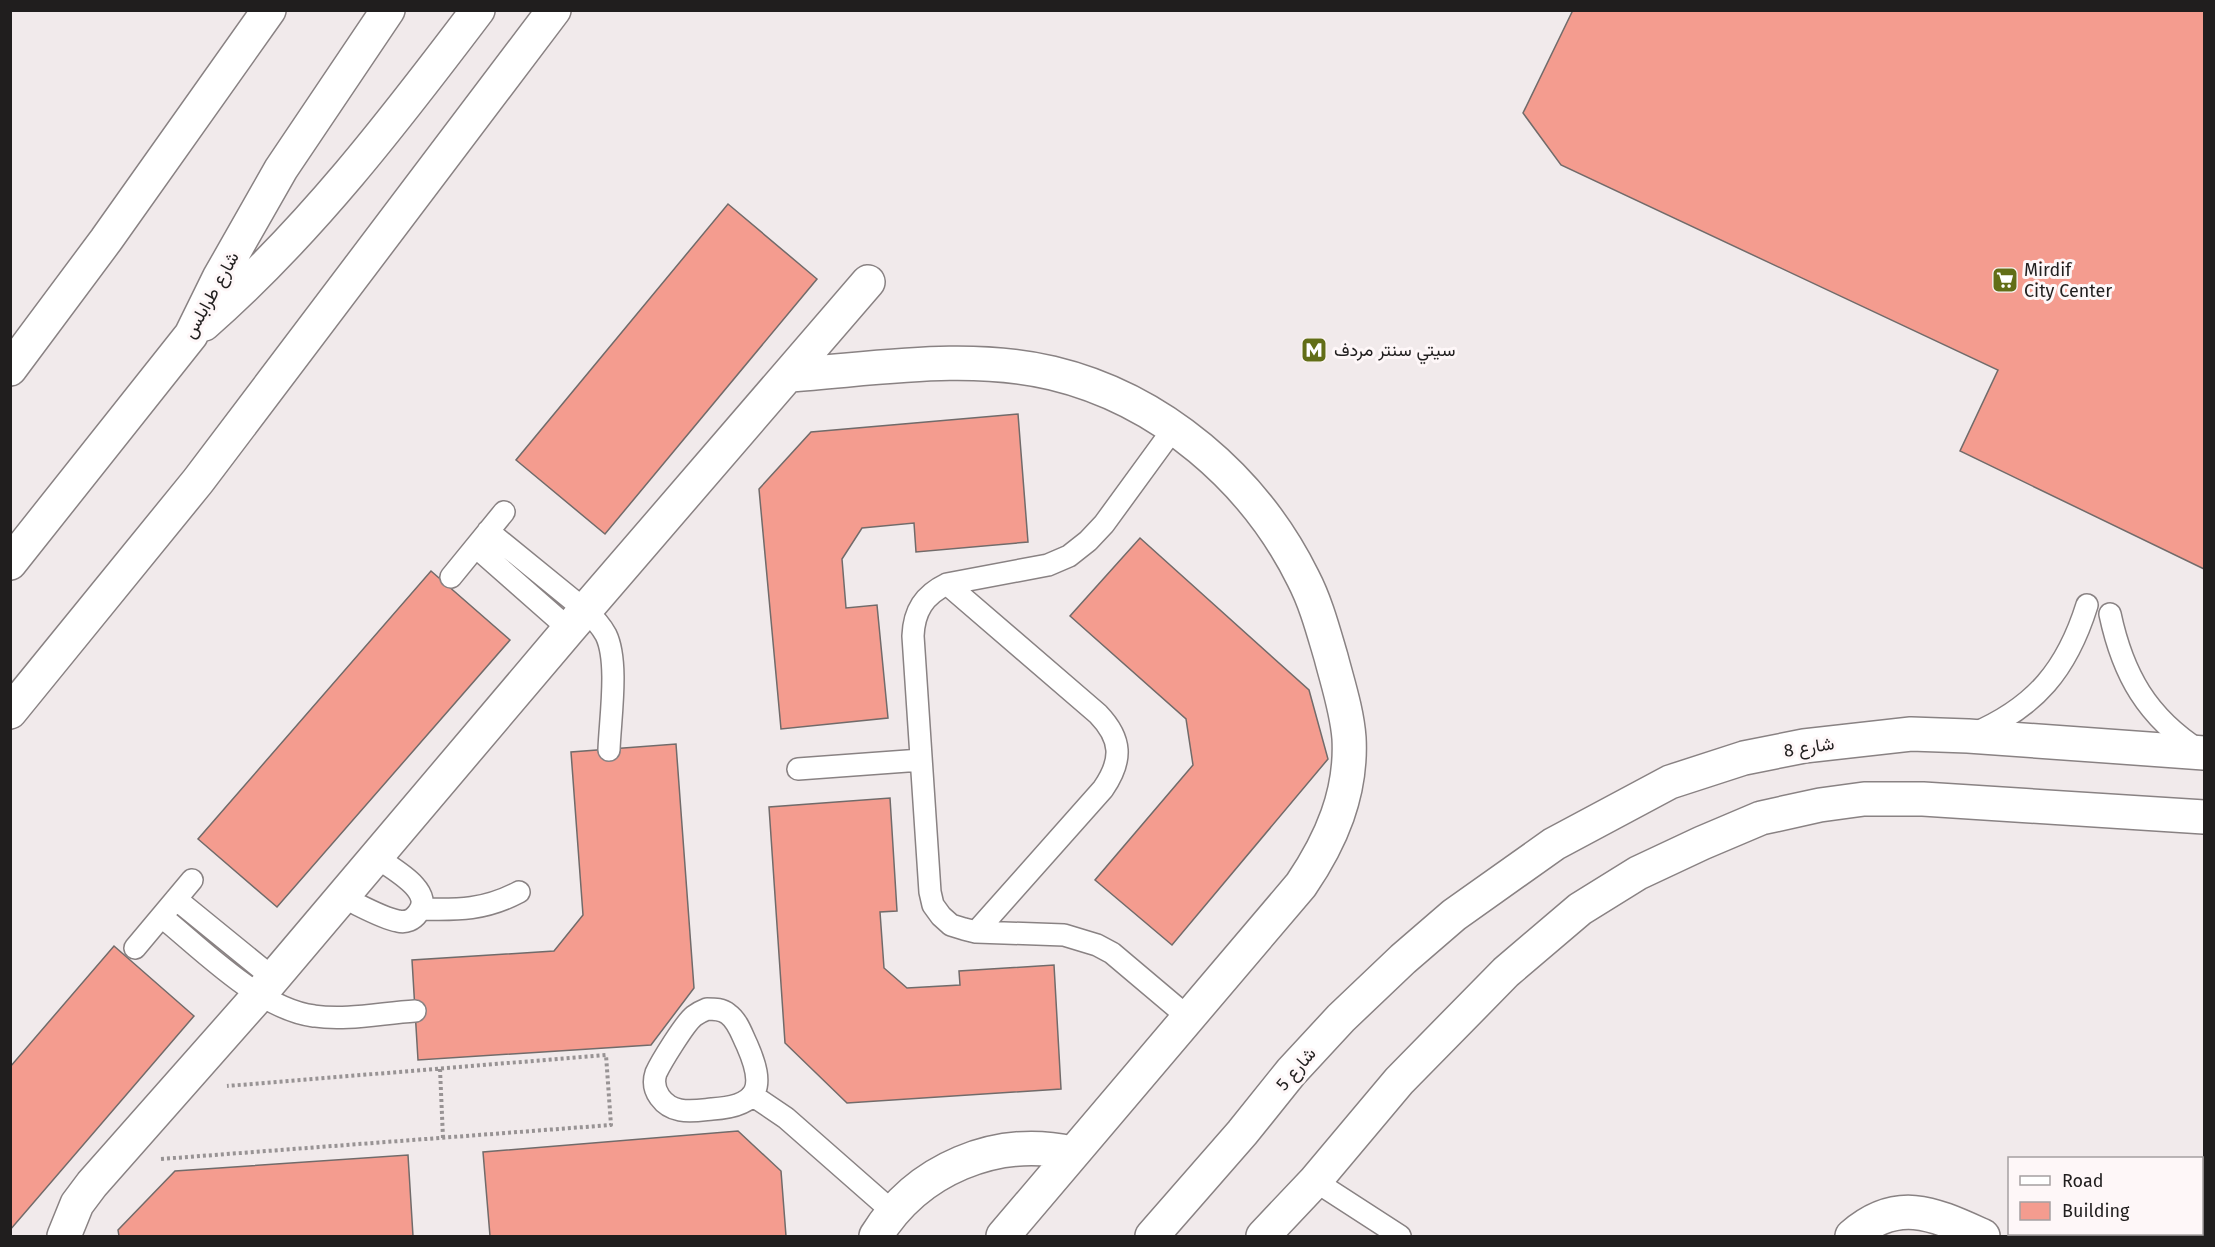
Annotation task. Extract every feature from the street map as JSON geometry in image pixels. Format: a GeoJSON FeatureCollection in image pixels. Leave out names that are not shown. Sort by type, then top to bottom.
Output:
{"type":"FeatureCollection","features":[{"type":"Feature","properties":{"kind":"main road"},"geometry":{"type":"LineString","coordinates":[[10,369],[106,240],[268,10]]}},
{"type":"Feature","properties":{"kind":"main road","name":"شارع طرابلس"},"geometry":{"type":"LineString","coordinates":[[10,563],[192,335],[219,278],[281,169],[388,10]]}},
{"type":"Feature","properties":{"kind":"main road"},"geometry":{"type":"LineString","coordinates":[[192,335],[239,294],[313,216],[478,10]]}},
{"type":"Feature","properties":{"kind":"main road"},"geometry":{"type":"LineString","coordinates":[[10,712],[198,481],[554,10]]}},
{"type":"Feature","properties":{"kind":"main road"},"geometry":{"type":"LineString","coordinates":[[64,1236],[77,1204],[110,1163],[266,987],[577,619],[868,282]]}},
{"type":"Feature","properties":{"kind":"main road"},"geometry":{"type":"LineString","coordinates":[[789,375],[965,363],[1010,365],[1053,374],[1095,387],[1136,405],[1173,428],[1205,452],[1235,480],[1261,510],[1284,543],[1304,579],[1320,616],[1344,708],[1349,739],[1348,770],[1343,801],[1333,832],[1319,859],[1301,885],[1003,1236]]}},
{"type":"Feature","properties":{"kind":"main road","name":"شارع 8"},"geometry":{"type":"LineString","coordinates":[[1454,915],[1554,844],[1670,782],[1744,758],[1804,746],[1911,734],[2204,753]]}},
{"type":"Feature","properties":{"kind":"main road"},"geometry":{"type":"LineString","coordinates":[[1263,1236],[1315,1181],[1399,1081],[1506,972],[1580,909],[1638,873],[1761,819],[1820,805],[1864,799],[1923,799],[2205,817]]}},
{"type":"Feature","properties":{"kind":"main road","name":"شارع 5"},"geometry":{"type":"LineString","coordinates":[[1152,1236],[1242,1133],[1291,1072],[1341,1018],[1402,959],[1454,915]]}},
{"type":"Feature","properties":{"kind":"main road"},"geometry":{"type":"LineString","coordinates":[[884,1224],[916,1189],[943,1171],[973,1158],[1021,1148],[1072,1153]]}},
{"type":"Feature","properties":{"kind":"main road"},"geometry":{"type":"LineString","coordinates":[[1852,1236],[1866,1225],[1892,1213],[1920,1212],[1948,1220],[1983,1236]]}},
{"type":"Feature","properties":{"kind":"lane"},"geometry":{"type":"LineString","coordinates":[[1173,428],[1104,524],[1069,556],[1048,565],[946,584],[925,598],[913,622],[930,892],[933,905],[951,925],[976,932],[1064,935],[1097,945],[1112,953],[1189,1018]]}},
{"type":"Feature","properties":{"kind":"lane"},"geometry":{"type":"LineString","coordinates":[[451,577],[504,512]]}},
{"type":"Feature","properties":{"kind":"lane"},"geometry":{"type":"LineString","coordinates":[[482,539],[577,619],[597,621],[606,635],[611,651],[612,667],[609,750]]}},
{"type":"Feature","properties":{"kind":"lane"},"geometry":{"type":"LineString","coordinates":[[946,584],[1098,714],[1115,736],[1118,750],[1116,764],[1103,789],[976,932]]}},
{"type":"Feature","properties":{"kind":"lane"},"geometry":{"type":"LineString","coordinates":[[1968,736],[1997,724],[2022,707],[2046,686],[2064,662],[2078,634],[2087,605]]}},
{"type":"Feature","properties":{"kind":"lane"},"geometry":{"type":"LineString","coordinates":[[2110,614],[2123,662],[2148,705],[2182,739],[2204,753]]}},
{"type":"Feature","properties":{"kind":"lane"},"geometry":{"type":"LineString","coordinates":[[798,769],[921,760]]}},
{"type":"Feature","properties":{"kind":"lane"},"geometry":{"type":"LineString","coordinates":[[342,897],[396,921],[406,922],[415,917],[421,909],[423,900],[420,891],[376,857]]}},
{"type":"Feature","properties":{"kind":"lane"},"geometry":{"type":"LineString","coordinates":[[135,948],[192,880]]}},
{"type":"Feature","properties":{"kind":"lane"},"geometry":{"type":"LineString","coordinates":[[421,909],[472,909],[505,900],[519,892]]}},
{"type":"Feature","properties":{"kind":"lane"},"geometry":{"type":"LineString","coordinates":[[176,899],[266,987],[297,1013],[331,1018],[415,1011]]}},
{"type":"Feature","properties":{"kind":"lane"},"geometry":{"type":"LineString","coordinates":[[162,916],[266,987]]}},
{"type":"Feature","properties":{"kind":"lane"},"geometry":{"type":"LineString","coordinates":[[706,1009],[719,1009],[730,1015],[737,1024],[758,1073],[757,1084],[752,1095],[746,1101],[729,1108],[685,1111],[664,1104],[655,1085],[656,1074],[687,1023],[696,1014],[706,1009]]}},
{"type":"Feature","properties":{"kind":"lane"},"geometry":{"type":"LineString","coordinates":[[752,1095],[786,1118],[884,1224]]}},
{"type":"Feature","properties":{"kind":"lane"},"geometry":{"type":"LineString","coordinates":[[1315,1181],[1400,1236]]}},
{"type":"Feature","properties":{"kind":"path"},"geometry":{"type":"LineString","coordinates":[[110,1163],[611,1125],[606,1055],[175,1090]]}},
{"type":"Feature","properties":{"kind":"path"},"geometry":{"type":"LineString","coordinates":[[440,1069],[444,1138]]}},
{"type":"Feature","properties":{"kind":"building","name":"Mirdif City Center"},"geometry":{"type":"Polygon","coordinates":[[[1573,10],[2204,10],[2204,569],[1960,451],[1998,370],[1561,165],[1523,113],[1573,10]]]}},
{"type":"Feature","properties":{"kind":"building"},"geometry":{"type":"Polygon","coordinates":[[[728,204],[817,279],[605,534],[516,460],[728,204]]]}},
{"type":"Feature","properties":{"kind":"building"},"geometry":{"type":"Polygon","coordinates":[[[1018,414],[1028,542],[916,552],[914,523],[862,528],[842,559],[846,608],[877,605],[888,718],[781,729],[759,489],[811,432],[1018,414]]]}},
{"type":"Feature","properties":{"kind":"building"},"geometry":{"type":"Polygon","coordinates":[[[1140,538],[1309,690],[1328,759],[1172,945],[1095,880],[1193,765],[1186,719],[1070,616],[1140,538]]]}},
{"type":"Feature","properties":{"kind":"building"},"geometry":{"type":"Polygon","coordinates":[[[431,571],[510,640],[277,907],[198,839],[431,571]]]}},
{"type":"Feature","properties":{"kind":"building"},"geometry":{"type":"Polygon","coordinates":[[[676,744],[694,988],[651,1045],[418,1060],[412,960],[554,951],[583,915],[571,752],[676,744]]]}},
{"type":"Feature","properties":{"kind":"building"},"geometry":{"type":"Polygon","coordinates":[[[890,798],[897,911],[880,912],[884,968],[907,988],[960,985],[959,971],[1054,965],[1061,1089],[847,1103],[785,1043],[769,807],[890,798]]]}},
{"type":"Feature","properties":{"kind":"building"},"geometry":{"type":"Polygon","coordinates":[[[114,946],[194,1016],[10,1230],[10,1067],[114,946]]]}},
{"type":"Feature","properties":{"kind":"building"},"geometry":{"type":"Polygon","coordinates":[[[738,1131],[781,1171],[786,1236],[490,1236],[483,1152],[738,1131]]]}},
{"type":"Feature","properties":{"kind":"building"},"geometry":{"type":"Polygon","coordinates":[[[408,1155],[413,1236],[119,1236],[118,1230],[175,1171],[408,1155]]]}},
{"type":"Feature","properties":{"kind":"place","name":"Mirdif City Center"},"geometry":{"type":"Point","coordinates":[2005,280]}},
{"type":"Feature","properties":{"kind":"place","name":"سيتي سنتر مردف"},"geometry":{"type":"Point","coordinates":[1314,350]}}]}
